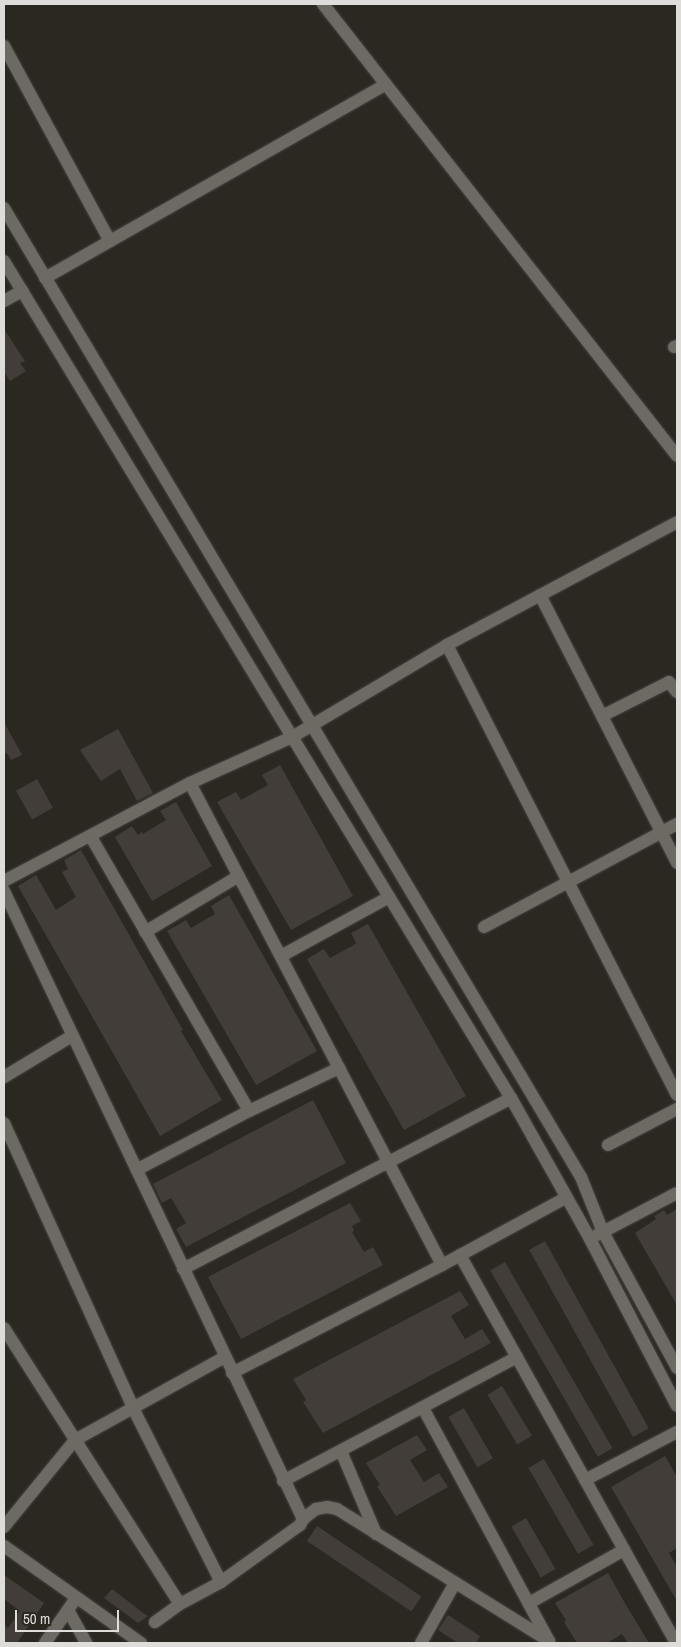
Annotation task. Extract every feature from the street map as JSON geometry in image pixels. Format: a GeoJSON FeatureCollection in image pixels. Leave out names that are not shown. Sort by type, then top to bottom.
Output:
{"type":"FeatureCollection","features":[{"type":"Feature","properties":{"kind":"street"},"geometry":{"type":"LineString","coordinates":[[323,4],[677,456]]}},
{"type":"Feature","properties":{"kind":"street"},"geometry":{"type":"LineString","coordinates":[[4,46],[110,241]]}},
{"type":"Feature","properties":{"kind":"street"},"geometry":{"type":"LineString","coordinates":[[45,278],[386,84]]}},
{"type":"Feature","properties":{"kind":"street"},"geometry":{"type":"LineString","coordinates":[[4,208],[581,1177],[603,1232],[677,1368]]}},
{"type":"Feature","properties":{"kind":"street"},"geometry":{"type":"LineString","coordinates":[[4,261],[511,1098],[590,1239],[677,1406]]}},
{"type":"Feature","properties":{"kind":"street"},"geometry":{"type":"LineString","coordinates":[[4,301],[22,291]]}},
{"type":"Feature","properties":{"kind":"street"},"geometry":{"type":"LineString","coordinates":[[4,881],[91,837],[190,783],[292,737],[447,645],[677,522]]}},
{"type":"Feature","properties":{"kind":"street"},"geometry":{"type":"LineString","coordinates":[[540,595],[677,863]]}},
{"type":"Feature","properties":{"kind":"street"},"geometry":{"type":"LineString","coordinates":[[447,645],[677,1095]]}},
{"type":"Feature","properties":{"kind":"street"},"geometry":{"type":"LineString","coordinates":[[602,716],[669,682],[677,692]]}},
{"type":"Feature","properties":{"kind":"street"},"geometry":{"type":"LineString","coordinates":[[190,783],[442,1265]]}},
{"type":"Feature","properties":{"kind":"street"},"geometry":{"type":"LineString","coordinates":[[484,926],[677,824]]}},
{"type":"Feature","properties":{"kind":"street"},"geometry":{"type":"LineString","coordinates":[[91,837],[249,1112]]}},
{"type":"Feature","properties":{"kind":"street"},"geometry":{"type":"LineString","coordinates":[[145,932],[239,876]]}},
{"type":"Feature","properties":{"kind":"street"},"geometry":{"type":"LineString","coordinates":[[4,892],[283,1481],[303,1519]]}},
{"type":"Feature","properties":{"kind":"street"},"geometry":{"type":"LineString","coordinates":[[281,956],[389,896]]}},
{"type":"Feature","properties":{"kind":"street"},"geometry":{"type":"LineString","coordinates":[[4,1077],[72,1036]]}},
{"type":"Feature","properties":{"kind":"street"},"geometry":{"type":"LineString","coordinates":[[136,1170],[339,1068]]}},
{"type":"Feature","properties":{"kind":"street"},"geometry":{"type":"LineString","coordinates":[[183,1270],[511,1098]]}},
{"type":"Feature","properties":{"kind":"street"},"geometry":{"type":"LineString","coordinates":[[608,1145],[677,1109]]}},
{"type":"Feature","properties":{"kind":"street"},"geometry":{"type":"LineString","coordinates":[[4,1123],[133,1408],[220,1582]]}},
{"type":"Feature","properties":{"kind":"street"},"geometry":{"type":"LineString","coordinates":[[590,1239],[677,1193]]}},
{"type":"Feature","properties":{"kind":"street"},"geometry":{"type":"LineString","coordinates":[[232,1372],[442,1265],[567,1197]]}},
{"type":"Feature","properties":{"kind":"street"},"geometry":{"type":"LineString","coordinates":[[460,1255],[676,1643]]}},
{"type":"Feature","properties":{"kind":"street"},"geometry":{"type":"LineString","coordinates":[[4,1328],[180,1604]]}},
{"type":"Feature","properties":{"kind":"street"},"geometry":{"type":"LineString","coordinates":[[4,1527],[75,1440],[225,1357]]}},
{"type":"Feature","properties":{"kind":"street"},"geometry":{"type":"LineString","coordinates":[[283,1481],[517,1357]]}},
{"type":"Feature","properties":{"kind":"street"},"geometry":{"type":"LineString","coordinates":[[423,1408],[550,1642]]}},
{"type":"Feature","properties":{"kind":"street"},"geometry":{"type":"LineString","coordinates":[[585,1480],[677,1432]]}},
{"type":"Feature","properties":{"kind":"street"},"geometry":{"type":"LineString","coordinates":[[341,1451],[376,1534]]}},
{"type":"Feature","properties":{"kind":"street"},"geometry":{"type":"LineString","coordinates":[[154,1622],[180,1604],[220,1582],[300,1525],[303,1519],[316,1509],[328,1507],[336,1509],[550,1642]]}},
{"type":"Feature","properties":{"kind":"street"},"geometry":{"type":"LineString","coordinates":[[4,1546],[141,1643]]}},
{"type":"Feature","properties":{"kind":"street"},"geometry":{"type":"LineString","coordinates":[[529,1603],[624,1550]]}},
{"type":"Feature","properties":{"kind":"street"},"geometry":{"type":"LineString","coordinates":[[421,1643],[455,1583]]}},
{"type":"Feature","properties":{"kind":"street"},"geometry":{"type":"LineString","coordinates":[[45,1643],[76,1598]]}},
{"type":"Feature","properties":{"kind":"street"},"geometry":{"type":"LineString","coordinates":[[68,1610],[86,1643]]}},
{"type":"Feature","properties":{"kind":"building"},"geometry":{"type":"Polygon","coordinates":[[[4,329],[25,361],[20,363],[26,371],[10,381],[4,372],[4,329]]]}},
{"type":"Feature","properties":{"kind":"building"},"geometry":{"type":"Polygon","coordinates":[[[4,722],[22,755],[11,760],[7,753],[4,755],[4,722]]]}},
{"type":"Feature","properties":{"kind":"building"},"geometry":{"type":"Polygon","coordinates":[[[118,729],[153,793],[137,801],[120,769],[101,781],[80,750],[118,729]]]}},
{"type":"Feature","properties":{"kind":"building"},"geometry":{"type":"Polygon","coordinates":[[[280,765],[353,896],[291,930],[217,802],[236,792],[241,800],[268,785],[262,775],[280,765]]]}},
{"type":"Feature","properties":{"kind":"building"},"geometry":{"type":"Polygon","coordinates":[[[37,779],[53,808],[32,819],[16,791],[37,779]]]}},
{"type":"Feature","properties":{"kind":"building"},"geometry":{"type":"Polygon","coordinates":[[[176,802],[212,866],[152,901],[115,837],[132,826],[138,835],[142,832],[143,834],[166,820],[160,811],[176,802]]]}},
{"type":"Feature","properties":{"kind":"building"},"geometry":{"type":"Polygon","coordinates":[[[81,850],[183,1030],[181,1031],[222,1100],[160,1136],[18,886],[36,875],[56,910],[76,897],[62,872],[68,869],[64,860],[81,850]]]}},
{"type":"Feature","properties":{"kind":"building"},"geometry":{"type":"Polygon","coordinates":[[[229,895],[317,1051],[256,1085],[167,931],[186,920],[191,928],[215,914],[211,906],[229,895]]]}},
{"type":"Feature","properties":{"kind":"building"},"geometry":{"type":"Polygon","coordinates":[[[368,924],[466,1096],[404,1130],[307,959],[324,949],[330,958],[352,946],[356,943],[351,933],[368,924]]]}},
{"type":"Feature","properties":{"kind":"building"},"geometry":{"type":"Polygon","coordinates":[[[313,1100],[346,1163],[186,1247],[176,1229],[186,1223],[171,1198],[162,1203],[153,1184],[313,1100]]]}},
{"type":"Feature","properties":{"kind":"building"},"geometry":{"type":"Polygon","coordinates":[[[350,1203],[361,1221],[352,1226],[354,1231],[352,1232],[364,1252],[373,1247],[383,1265],[241,1339],[208,1277],[350,1203]]]}},
{"type":"Feature","properties":{"kind":"building"},"geometry":{"type":"Polygon","coordinates":[[[677,1209],[677,1305],[635,1233],[656,1219],[654,1216],[664,1210],[667,1215],[677,1209]]]}},
{"type":"Feature","properties":{"kind":"building"},"geometry":{"type":"Polygon","coordinates":[[[545,1241],[649,1428],[633,1437],[529,1250],[545,1241]]]}},
{"type":"Feature","properties":{"kind":"building"},"geometry":{"type":"Polygon","coordinates":[[[505,1262],[612,1448],[598,1457],[490,1270],[505,1262]]]}},
{"type":"Feature","properties":{"kind":"building"},"geometry":{"type":"Polygon","coordinates":[[[460,1291],[469,1305],[451,1316],[465,1339],[482,1329],[491,1343],[323,1433],[303,1402],[306,1400],[293,1379],[460,1291]]]}},
{"type":"Feature","properties":{"kind":"building"},"geometry":{"type":"Polygon","coordinates":[[[502,1386],[532,1436],[517,1444],[487,1395],[502,1386]]]}},
{"type":"Feature","properties":{"kind":"building"},"geometry":{"type":"Polygon","coordinates":[[[464,1408],[493,1458],[477,1467],[448,1417],[464,1408]]]}},
{"type":"Feature","properties":{"kind":"building"},"geometry":{"type":"Polygon","coordinates":[[[417,1435],[427,1450],[410,1460],[424,1482],[439,1473],[448,1487],[396,1516],[377,1486],[380,1485],[366,1463],[417,1435]]]}},
{"type":"Feature","properties":{"kind":"building"},"geometry":{"type":"Polygon","coordinates":[[[665,1456],[677,1477],[677,1548],[669,1553],[677,1567],[677,1601],[611,1487],[665,1456]]]}},
{"type":"Feature","properties":{"kind":"building"},"geometry":{"type":"Polygon","coordinates":[[[544,1459],[594,1545],[578,1554],[528,1468],[544,1459]]]}},
{"type":"Feature","properties":{"kind":"building"},"geometry":{"type":"Polygon","coordinates":[[[526,1518],[556,1569],[541,1578],[511,1526],[526,1518]]]}},
{"type":"Feature","properties":{"kind":"building"},"geometry":{"type":"Polygon","coordinates":[[[317,1526],[421,1596],[411,1611],[307,1541],[317,1526]]]}},
{"type":"Feature","properties":{"kind":"building"},"geometry":{"type":"Polygon","coordinates":[[[608,1573],[649,1643],[628,1643],[622,1634],[607,1643],[577,1643],[564,1622],[566,1620],[555,1603],[608,1573]]]}},
{"type":"Feature","properties":{"kind":"building"},"geometry":{"type":"Polygon","coordinates":[[[4,1575],[44,1603],[17,1643],[4,1643],[4,1625],[8,1628],[20,1611],[4,1599],[4,1575]]]}},
{"type":"Feature","properties":{"kind":"building"},"geometry":{"type":"Polygon","coordinates":[[[112,1589],[148,1616],[138,1623],[104,1598],[112,1589]]]}},
{"type":"Feature","properties":{"kind":"building"},"geometry":{"type":"Polygon","coordinates":[[[448,1615],[480,1636],[476,1643],[458,1643],[438,1630],[448,1615]]]}}]}
